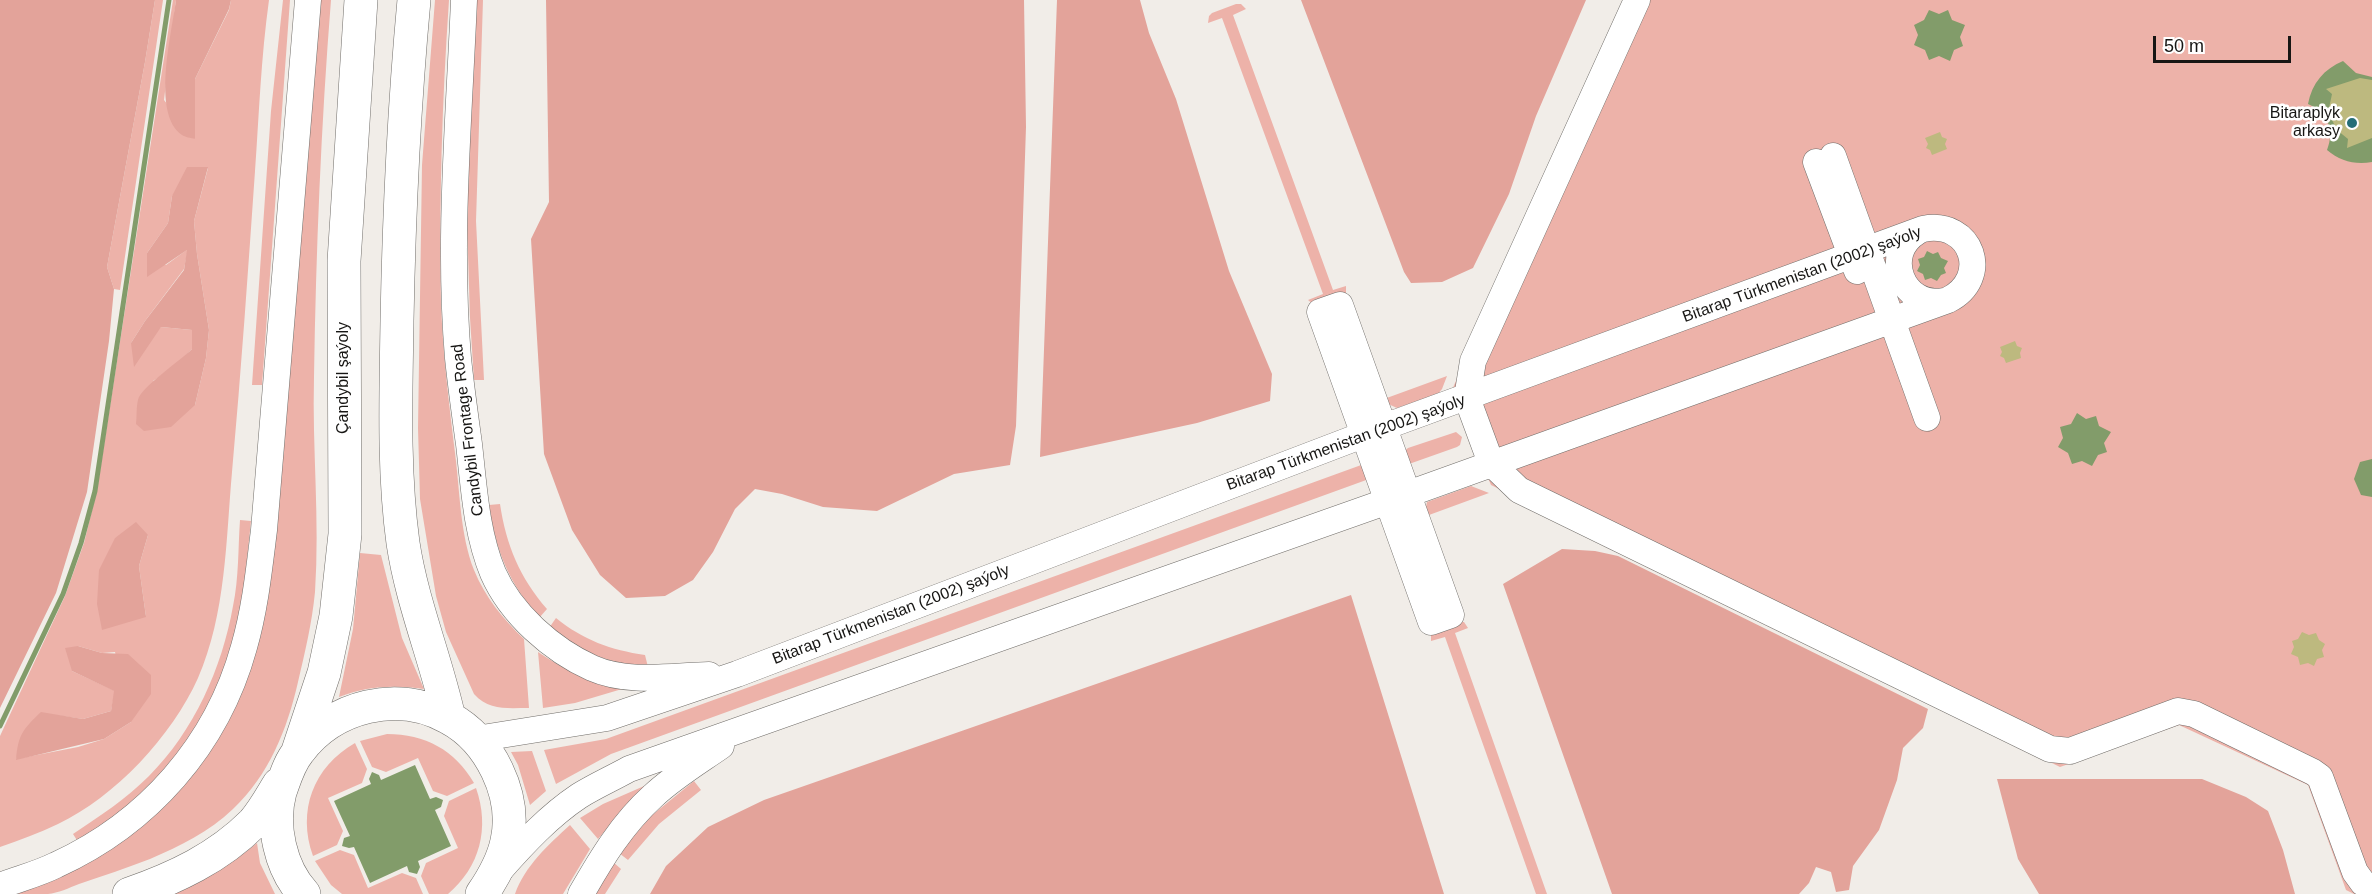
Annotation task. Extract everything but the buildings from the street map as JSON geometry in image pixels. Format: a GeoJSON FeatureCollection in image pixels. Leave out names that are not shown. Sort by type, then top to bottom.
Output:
{"type":"FeatureCollection","features":[{"type":"Feature","properties":{"kind":"main road","name":"Çandybil şaýoly"},"geometry":{"type":"LineString","coordinates":[[292,762],[327,662],[336,616],[345,534],[344,261],[361,0]]}},
{"type":"Feature","properties":{"kind":"main road"},"geometry":{"type":"LineString","coordinates":[[414,0],[408,59],[399,218],[397,434],[400,508],[411,584],[435,660],[449,718]]}},
{"type":"Feature","properties":{"kind":"main road"},"geometry":{"type":"LineString","coordinates":[[129,894],[169,880],[217,854],[254,822],[292,762],[321,727],[351,711],[383,703],[417,705],[449,718],[477,739],[497,769],[508,804],[507,840],[489,884]]}},
{"type":"Feature","properties":{"kind":"main road"},"geometry":{"type":"LineString","coordinates":[[292,762],[278,802],[277,832],[284,862],[304,894]]}},
{"type":"Feature","properties":{"kind":"street"},"geometry":{"type":"LineString","coordinates":[[0,886],[55,866],[89,848],[125,824],[153,801],[179,774],[209,734],[226,699],[244,648],[257,589],[265,518],[308,0]]}},
{"type":"Feature","properties":{"kind":"street","name":"Candybil Frontage Road"},"geometry":{"type":"LineString","coordinates":[[464,0],[456,190],[455,283],[458,358],[479,525],[494,574],[504,594],[538,633],[593,669],[625,677],[736,674]]}},
{"type":"Feature","properties":{"kind":"street"},"geometry":{"type":"LineString","coordinates":[[1637,0],[1473,361],[1467,398],[1491,463],[1518,490],[2050,749],[2070,751],[2178,711],[2194,714],[2320,777],[2355,872],[2363,883],[2372,889]]}},
{"type":"Feature","properties":{"kind":"street"},"geometry":{"type":"LineString","coordinates":[[1825,159],[1920,420]]}},
{"type":"Feature","properties":{"kind":"street","name":"Bitarap Türkmenistan (2002) şaýoly"},"geometry":{"type":"LineString","coordinates":[[477,739],[607,718],[736,674],[1374,431],[1923,229],[1933,227],[1952,231],[1960,236],[1971,252],[1972,272],[1969,281],[1964,290],[1948,300],[629,769],[581,795],[530,836],[489,884]]}},
{"type":"Feature","properties":{"kind":"street"},"geometry":{"type":"LineString","coordinates":[[1923,229],[1914,233],[1902,248],[1899,257],[1900,277],[1911,293],[1919,298],[1928,302],[1948,300]]}},
{"type":"Feature","properties":{"kind":"street"},"geometry":{"type":"LineString","coordinates":[[1374,431],[1398,497]]}},
{"type":"Feature","properties":{"kind":"street","name":"Bitarap Türkmenistan (2002) şaýoly"},"geometry":{"type":"LineString","coordinates":[[581,894],[606,851],[625,825],[652,796],[753,724]]}},
{"type":"Feature","properties":{"kind":"shaded area"},"geometry":{"type":"Polygon","coordinates":[[[0,0],[155,0],[107,267],[114,289],[109,341],[87,492],[56,593],[0,708],[0,0]]]}},
{"type":"Feature","properties":{"kind":"shaded area"},"geometry":{"type":"Polygon","coordinates":[[[155,0],[163,0],[120,290],[114,289],[107,267],[155,0]]]}},
{"type":"Feature","properties":{"kind":"shaded area"},"geometry":{"type":"Polygon","coordinates":[[[173,0],[176,0],[164,100],[195,139],[195,79],[229,10],[231,0],[269,0],[262,64],[226,550],[219,603],[207,654],[187,700],[140,763],[100,798],[79,812],[58,824],[0,847],[0,736],[65,596],[84,543],[97,490],[173,0]],[[208,168],[172,196],[168,223],[147,253],[166,265],[188,249],[184,269],[131,343],[161,327],[192,330],[192,349],[172,368],[153,381],[195,405],[206,358],[209,330],[194,221],[208,168]],[[148,535],[115,538],[146,617],[139,566],[148,535]],[[78,646],[72,671],[115,691],[111,711],[83,719],[41,713],[16,759],[78,747],[104,739],[131,722],[115,652],[102,653],[78,646]]]}},
{"type":"Feature","properties":{"kind":"shaded area"},"geometry":{"type":"Polygon","coordinates":[[[176,0],[231,0],[229,9],[195,79],[195,139],[182,135],[173,124],[167,110],[166,72],[176,0]]]}},
{"type":"Feature","properties":{"kind":"shaded area"},"geometry":{"type":"Polygon","coordinates":[[[283,0],[290,0],[262,385],[252,385],[271,111],[283,0]]]}},
{"type":"Feature","properties":{"kind":"shaded area"},"geometry":{"type":"Polygon","coordinates":[[[318,0],[331,0],[316,283],[315,592],[298,682],[288,717],[275,751],[257,782],[233,809],[204,831],[183,844],[150,859],[60,891],[48,894],[10,894],[57,878],[91,861],[141,827],[184,785],[202,762],[233,708],[318,0]]]}},
{"type":"Feature","properties":{"kind":"shaded area"},"geometry":{"type":"Polygon","coordinates":[[[435,0],[449,0],[440,228],[441,304],[446,379],[461,512],[469,556],[478,580],[495,607],[524,639],[529,708],[492,706],[474,694],[446,632],[436,596],[420,499],[418,428],[422,165],[435,0]]]}},
{"type":"Feature","properties":{"kind":"shaded area"},"geometry":{"type":"Polygon","coordinates":[[[473,0],[483,0],[476,221],[484,380],[474,380],[467,221],[473,0]]]}},
{"type":"Feature","properties":{"kind":"shaded area"},"geometry":{"type":"Polygon","coordinates":[[[546,0],[1024,0],[1026,127],[1016,426],[1010,465],[954,474],[877,511],[823,507],[782,494],[755,489],[735,509],[713,552],[693,580],[665,596],[626,598],[600,575],[572,530],[544,454],[531,239],[549,202],[546,0]]]}},
{"type":"Feature","properties":{"kind":"shaded area"},"geometry":{"type":"Polygon","coordinates":[[[1057,0],[1140,0],[1149,33],[1176,99],[1229,271],[1272,374],[1270,401],[1197,423],[1040,457],[1057,0]]]}},
{"type":"Feature","properties":{"kind":"shaded area"},"geometry":{"type":"Polygon","coordinates":[[[1301,0],[1586,0],[1536,116],[1509,194],[1473,268],[1442,282],[1411,283],[1404,272],[1301,0]]]}},
{"type":"Feature","properties":{"kind":"shaded area"},"geometry":{"type":"Polygon","coordinates":[[[1627,0],[2372,0],[2372,894],[2354,894],[2346,890],[2308,785],[2179,725],[2060,767],[1491,485],[1451,392],[1627,0]]]}},
{"type":"Feature","properties":{"kind":"shaded area"},"geometry":{"type":"Polygon","coordinates":[[[1241,4],[1246,9],[1233,15],[1333,290],[1346,286],[1346,293],[1343,296],[1314,305],[1308,300],[1323,294],[1222,18],[1208,23],[1212,13],[1241,4]]]}},
{"type":"Feature","properties":{"kind":"shaded area"},"geometry":{"type":"Polygon","coordinates":[[[1929,10],[1939,14],[1948,10],[1952,20],[1965,25],[1960,37],[1963,46],[1954,50],[1950,61],[1939,56],[1929,60],[1925,50],[1914,45],[1918,35],[1914,25],[1924,20],[1929,10]]]}},
{"type":"Feature","properties":{"kind":"shaded area"},"geometry":{"type":"Polygon","coordinates":[[[2343,61],[2356,73],[2372,77],[2372,162],[2348,161],[2327,150],[2330,136],[2328,123],[2321,112],[2308,104],[2312,90],[2320,78],[2330,68],[2343,61]]]}},
{"type":"Feature","properties":{"kind":"shaded area"},"geometry":{"type":"Polygon","coordinates":[[[187,167],[208,167],[194,221],[209,330],[206,358],[195,405],[171,427],[144,431],[136,424],[137,403],[140,395],[153,381],[192,349],[192,330],[161,327],[134,367],[131,343],[184,270],[187,250],[147,277],[147,253],[168,223],[172,196],[187,167]]]}},
{"type":"Feature","properties":{"kind":"shaded area"},"geometry":{"type":"Polygon","coordinates":[[[1927,251],[1933,254],[1938,252],[1941,258],[1948,261],[1944,268],[1946,273],[1941,275],[1937,281],[1931,278],[1925,280],[1923,274],[1917,271],[1920,265],[1918,259],[1924,257],[1927,251]]]}},
{"type":"Feature","properties":{"kind":"shaded area"},"geometry":{"type":"Polygon","coordinates":[[[1447,376],[1438,394],[1397,408],[1386,403],[1384,399],[1447,376]]]}},
{"type":"Feature","properties":{"kind":"shaded area"},"geometry":{"type":"Polygon","coordinates":[[[2077,413],[2086,419],[2096,416],[2099,426],[2111,432],[2104,443],[2107,452],[2098,455],[2092,466],[2082,461],[2072,464],[2068,453],[2058,447],[2063,438],[2060,427],[2071,424],[2077,413]]]}},
{"type":"Feature","properties":{"kind":"shaded area"},"geometry":{"type":"Polygon","coordinates":[[[1456,432],[1462,437],[1460,445],[1409,464],[1404,451],[1408,448],[1456,432]]]}},
{"type":"Feature","properties":{"kind":"shaded area"},"geometry":{"type":"Polygon","coordinates":[[[2372,459],[2372,497],[2361,495],[2354,479],[2360,462],[2372,459]]]}},
{"type":"Feature","properties":{"kind":"shaded area"},"geometry":{"type":"Polygon","coordinates":[[[1364,464],[1369,479],[611,754],[556,784],[544,750],[606,739],[1364,464]]]}},
{"type":"Feature","properties":{"kind":"shaded area"},"geometry":{"type":"Polygon","coordinates":[[[1471,486],[1489,493],[1429,515],[1425,512],[1427,502],[1471,486]]]}},
{"type":"Feature","properties":{"kind":"shaded area"},"geometry":{"type":"Polygon","coordinates":[[[500,504],[510,547],[529,585],[547,609],[539,618],[512,579],[500,552],[489,505],[500,504]]]}},
{"type":"Feature","properties":{"kind":"shaded area"},"geometry":{"type":"Polygon","coordinates":[[[240,520],[251,521],[242,608],[230,658],[213,702],[170,772],[80,845],[73,834],[122,800],[149,776],[180,739],[204,697],[222,652],[233,606],[240,520]]]}},
{"type":"Feature","properties":{"kind":"shaded area"},"geometry":{"type":"Polygon","coordinates":[[[136,522],[148,535],[139,566],[146,617],[102,630],[97,604],[99,570],[115,538],[136,522]]]}},
{"type":"Feature","properties":{"kind":"shaded area"},"geometry":{"type":"Polygon","coordinates":[[[1562,549],[1595,551],[1618,556],[1928,709],[1923,728],[1903,748],[1897,780],[1879,830],[1853,866],[1849,890],[1836,892],[1831,872],[1816,867],[1809,883],[1799,894],[1612,894],[1503,584],[1562,549]]]}},
{"type":"Feature","properties":{"kind":"shaded area"},"geometry":{"type":"Polygon","coordinates":[[[360,553],[381,555],[402,638],[424,689],[381,687],[339,697],[353,629],[360,553]]]}},
{"type":"Feature","properties":{"kind":"shaded area"},"geometry":{"type":"Polygon","coordinates":[[[1351,595],[1444,894],[650,894],[666,866],[708,827],[764,800],[1351,595]]]}},
{"type":"Feature","properties":{"kind":"shaded area"},"geometry":{"type":"Polygon","coordinates":[[[556,618],[598,643],[645,655],[648,667],[607,659],[573,644],[549,628],[556,618]]]}},
{"type":"Feature","properties":{"kind":"shaded area"},"geometry":{"type":"Polygon","coordinates":[[[1464,622],[1468,628],[1455,633],[1547,894],[1536,894],[1445,637],[1431,641],[1431,634],[1464,622]]]}},
{"type":"Feature","properties":{"kind":"shaded area"},"geometry":{"type":"Polygon","coordinates":[[[78,646],[102,653],[128,654],[151,675],[151,694],[131,722],[104,739],[16,760],[22,733],[41,712],[83,719],[111,711],[114,691],[72,671],[65,648],[78,646]]]}},
{"type":"Feature","properties":{"kind":"shaded area"},"geometry":{"type":"Polygon","coordinates":[[[538,652],[578,675],[622,689],[575,703],[543,708],[538,652]]]}},
{"type":"Feature","properties":{"kind":"shaded area"},"geometry":{"type":"Polygon","coordinates":[[[387,734],[414,737],[438,746],[458,761],[474,783],[447,796],[433,791],[418,758],[386,772],[372,767],[360,741],[387,734]]]}},
{"type":"Feature","properties":{"kind":"shaded area"},"geometry":{"type":"Polygon","coordinates":[[[355,743],[367,769],[362,783],[328,798],[343,831],[337,845],[313,856],[308,839],[307,823],[312,792],[328,764],[355,743]]]}},
{"type":"Feature","properties":{"kind":"shaded area"},"geometry":{"type":"Polygon","coordinates":[[[532,751],[546,791],[530,805],[518,765],[511,752],[532,751]]]}},
{"type":"Feature","properties":{"kind":"shaded area"},"geometry":{"type":"Polygon","coordinates":[[[415,765],[430,799],[436,797],[443,800],[441,807],[435,810],[451,846],[418,861],[420,867],[417,874],[409,872],[407,866],[370,883],[354,847],[342,846],[344,838],[350,836],[334,801],[371,784],[369,779],[372,772],[379,775],[381,780],[415,765]]]}},
{"type":"Feature","properties":{"kind":"shaded area"},"geometry":{"type":"Polygon","coordinates":[[[1997,779],[2202,779],[2246,797],[2268,811],[2283,850],[2295,894],[2039,894],[2018,859],[1997,779]]]}},
{"type":"Feature","properties":{"kind":"shaded area"},"geometry":{"type":"Polygon","coordinates":[[[694,781],[701,790],[659,824],[628,860],[619,853],[651,816],[694,781]]]}},
{"type":"Feature","properties":{"kind":"shaded area"},"geometry":{"type":"Polygon","coordinates":[[[651,783],[598,839],[580,818],[603,804],[651,783]]]}},
{"type":"Feature","properties":{"kind":"shaded area"},"geometry":{"type":"Polygon","coordinates":[[[476,788],[480,803],[482,832],[475,859],[468,872],[448,894],[429,894],[421,876],[426,863],[458,848],[444,816],[449,801],[476,788]]]}},
{"type":"Feature","properties":{"kind":"shaded area"},"geometry":{"type":"Polygon","coordinates":[[[570,825],[590,849],[563,894],[515,894],[531,865],[570,825]]]}},
{"type":"Feature","properties":{"kind":"shaded area"},"geometry":{"type":"Polygon","coordinates":[[[257,843],[260,863],[275,894],[174,894],[217,871],[257,843]]]}},
{"type":"Feature","properties":{"kind":"shaded area"},"geometry":{"type":"Polygon","coordinates":[[[340,850],[354,855],[368,888],[402,873],[416,878],[423,894],[342,894],[331,885],[315,861],[340,850]]]}},
{"type":"Feature","properties":{"kind":"shaded area"},"geometry":{"type":"Polygon","coordinates":[[[613,862],[621,869],[605,894],[592,894],[613,862]]]}},
{"type":"Feature","properties":{"kind":"waterway"},"geometry":{"type":"LineString","coordinates":[[0,726],[63,594],[81,543],[95,491],[169,0]]}},
{"type":"Feature","properties":{"kind":"place","name":"Bitaraplyk arkasy"},"geometry":{"type":"Point","coordinates":[2352,123]}}]}
